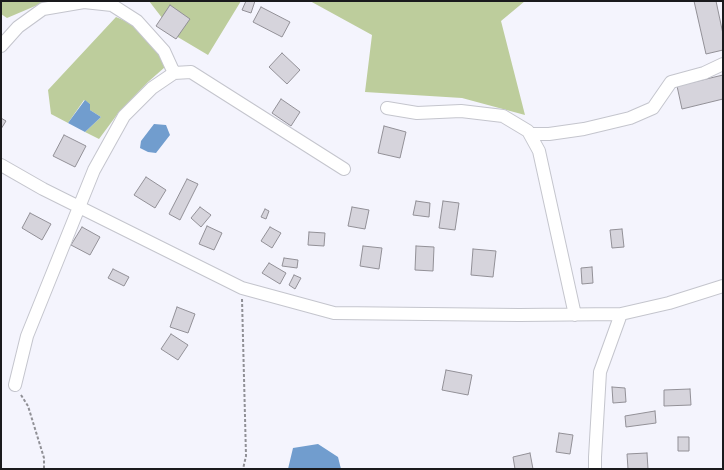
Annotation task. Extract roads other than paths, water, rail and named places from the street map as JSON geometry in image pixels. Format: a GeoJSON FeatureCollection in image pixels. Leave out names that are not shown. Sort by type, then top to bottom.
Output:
{"type":"FeatureCollection","features":[{"type":"Feature","properties":{"kind":"street"},"geometry":{"type":"LineString","coordinates":[[1,46],[18,27],[43,9],[84,2],[112,5],[137,21],[164,51],[174,73]]}},
{"type":"Feature","properties":{"kind":"street"},"geometry":{"type":"LineString","coordinates":[[530,134],[549,134],[584,129],[630,118],[653,108],[671,82],[704,74],[723,64]]}},
{"type":"Feature","properties":{"kind":"street"},"geometry":{"type":"LineString","coordinates":[[15,385],[27,336],[80,208],[94,170],[124,116],[152,88],[174,73],[191,72],[344,169]]}},
{"type":"Feature","properties":{"kind":"street"},"geometry":{"type":"LineString","coordinates":[[387,108],[417,113],[460,111],[503,116],[528,131],[539,151],[575,314]]}},
{"type":"Feature","properties":{"kind":"street"},"geometry":{"type":"LineString","coordinates":[[1,164],[43,189],[242,288],[334,313],[519,315],[621,314],[669,303],[723,286]]}},
{"type":"Feature","properties":{"kind":"street"},"geometry":{"type":"LineString","coordinates":[[596,469],[595,457],[600,372],[621,314]]}},
{"type":"Feature","properties":{"kind":"water"},"geometry":{"type":"Polygon","coordinates":[[[85,100],[90,104],[90,110],[101,117],[85,132],[68,123],[85,100]]]}},
{"type":"Feature","properties":{"kind":"water"},"geometry":{"type":"Polygon","coordinates":[[[154,124],[166,125],[170,135],[156,153],[148,152],[140,148],[141,141],[154,124]]]}},
{"type":"Feature","properties":{"kind":"water"},"geometry":{"type":"Polygon","coordinates":[[[318,444],[338,457],[341,469],[288,469],[293,448],[318,444]]]}}]}
